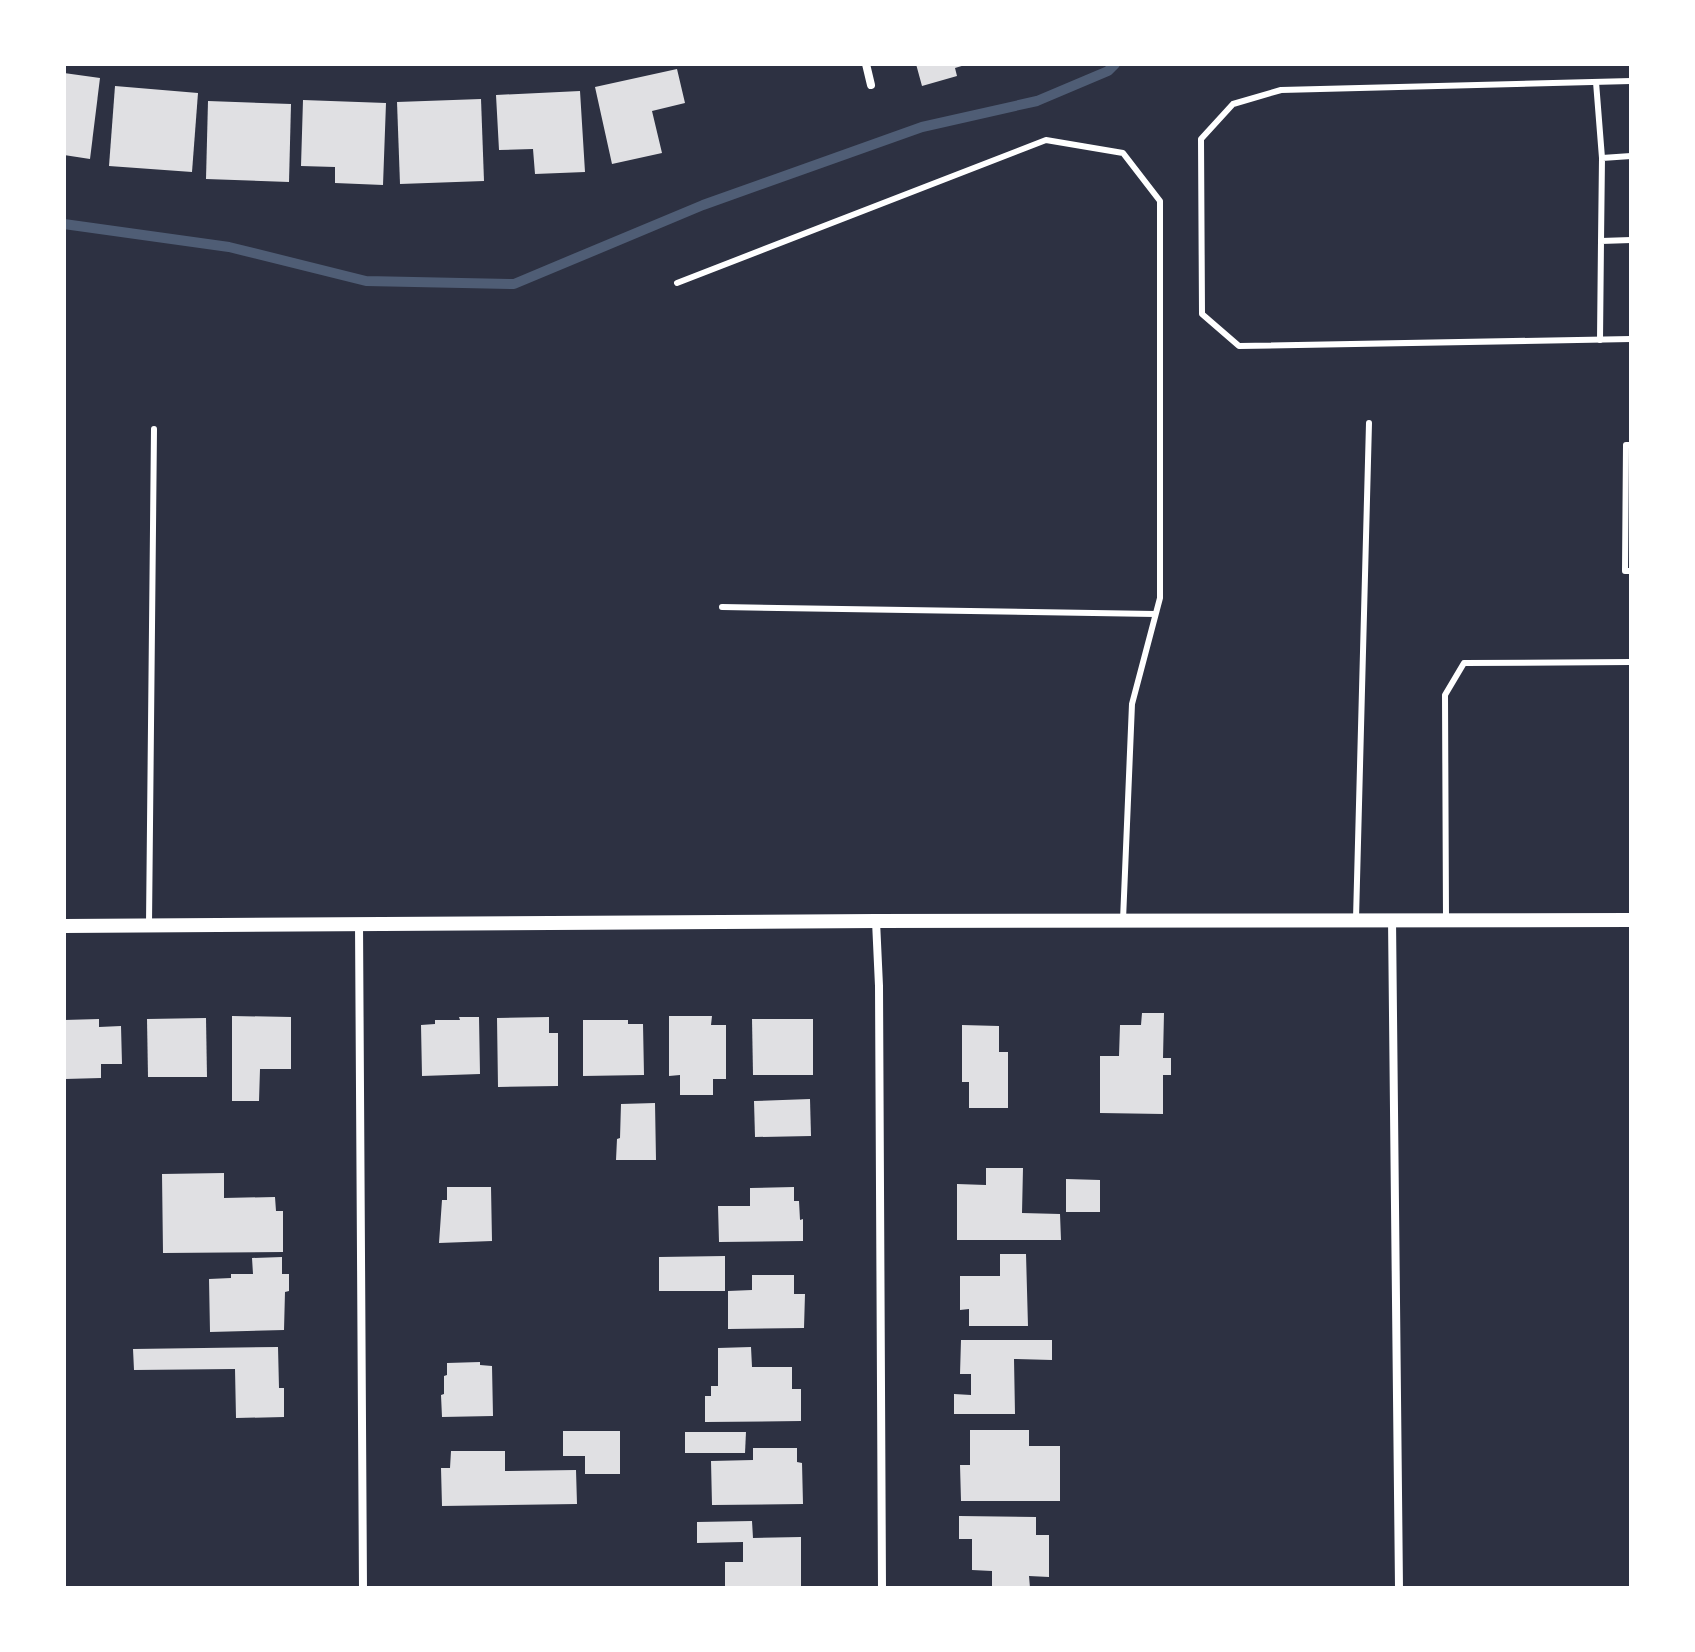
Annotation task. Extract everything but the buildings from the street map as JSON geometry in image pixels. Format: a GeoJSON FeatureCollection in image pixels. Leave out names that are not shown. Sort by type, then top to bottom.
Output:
{"type":"FeatureCollection","features":[{"type":"Feature","properties":{"kind":"street"},"geometry":{"type":"LineString","coordinates":[[866,64],[871,85]]}},
{"type":"Feature","properties":{"kind":"street"},"geometry":{"type":"LineString","coordinates":[[1392,919],[1399,1588]]}},
{"type":"Feature","properties":{"kind":"street"},"geometry":{"type":"LineString","coordinates":[[64,926],[1631,920]]}},
{"type":"Feature","properties":{"kind":"street"},"geometry":{"type":"LineString","coordinates":[[876,921],[879,986],[882,1588]]}},
{"type":"Feature","properties":{"kind":"street"},"geometry":{"type":"LineString","coordinates":[[359,923],[363,1588]]}},
{"type":"Feature","properties":{"kind":"lane"},"geometry":{"type":"LineString","coordinates":[[1631,81],[1281,90],[1233,104],[1201,139],[1202,314],[1239,346],[1631,339]]}},
{"type":"Feature","properties":{"kind":"lane"},"geometry":{"type":"LineString","coordinates":[[1596,82],[1602,158],[1600,340]]}},
{"type":"Feature","properties":{"kind":"lane"},"geometry":{"type":"LineString","coordinates":[[677,283],[1046,140],[1123,153],[1160,201],[1160,598],[1132,704],[1123,920]]}},
{"type":"Feature","properties":{"kind":"lane"},"geometry":{"type":"LineString","coordinates":[[1602,158],[1631,156]]}},
{"type":"Feature","properties":{"kind":"lane"},"geometry":{"type":"LineString","coordinates":[[1601,241],[1631,240]]}},
{"type":"Feature","properties":{"kind":"lane"},"geometry":{"type":"LineString","coordinates":[[1356,919],[1369,423]]}},
{"type":"Feature","properties":{"kind":"lane"},"geometry":{"type":"LineString","coordinates":[[149,924],[154,429]]}},
{"type":"Feature","properties":{"kind":"lane"},"geometry":{"type":"LineString","coordinates":[[1631,445],[1626,445],[1625,571],[1631,571]]}},
{"type":"Feature","properties":{"kind":"lane"},"geometry":{"type":"LineString","coordinates":[[722,607],[1155,614]]}},
{"type":"Feature","properties":{"kind":"lane"},"geometry":{"type":"LineString","coordinates":[[1446,919],[1445,695],[1464,663],[1631,662]]}},
{"type":"Feature","properties":{"kind":"waterway"},"geometry":{"type":"LineString","coordinates":[[64,224],[229,247],[366,281],[514,284],[703,205],[922,127],[1037,101],[1108,71],[1115,64]]}}]}
